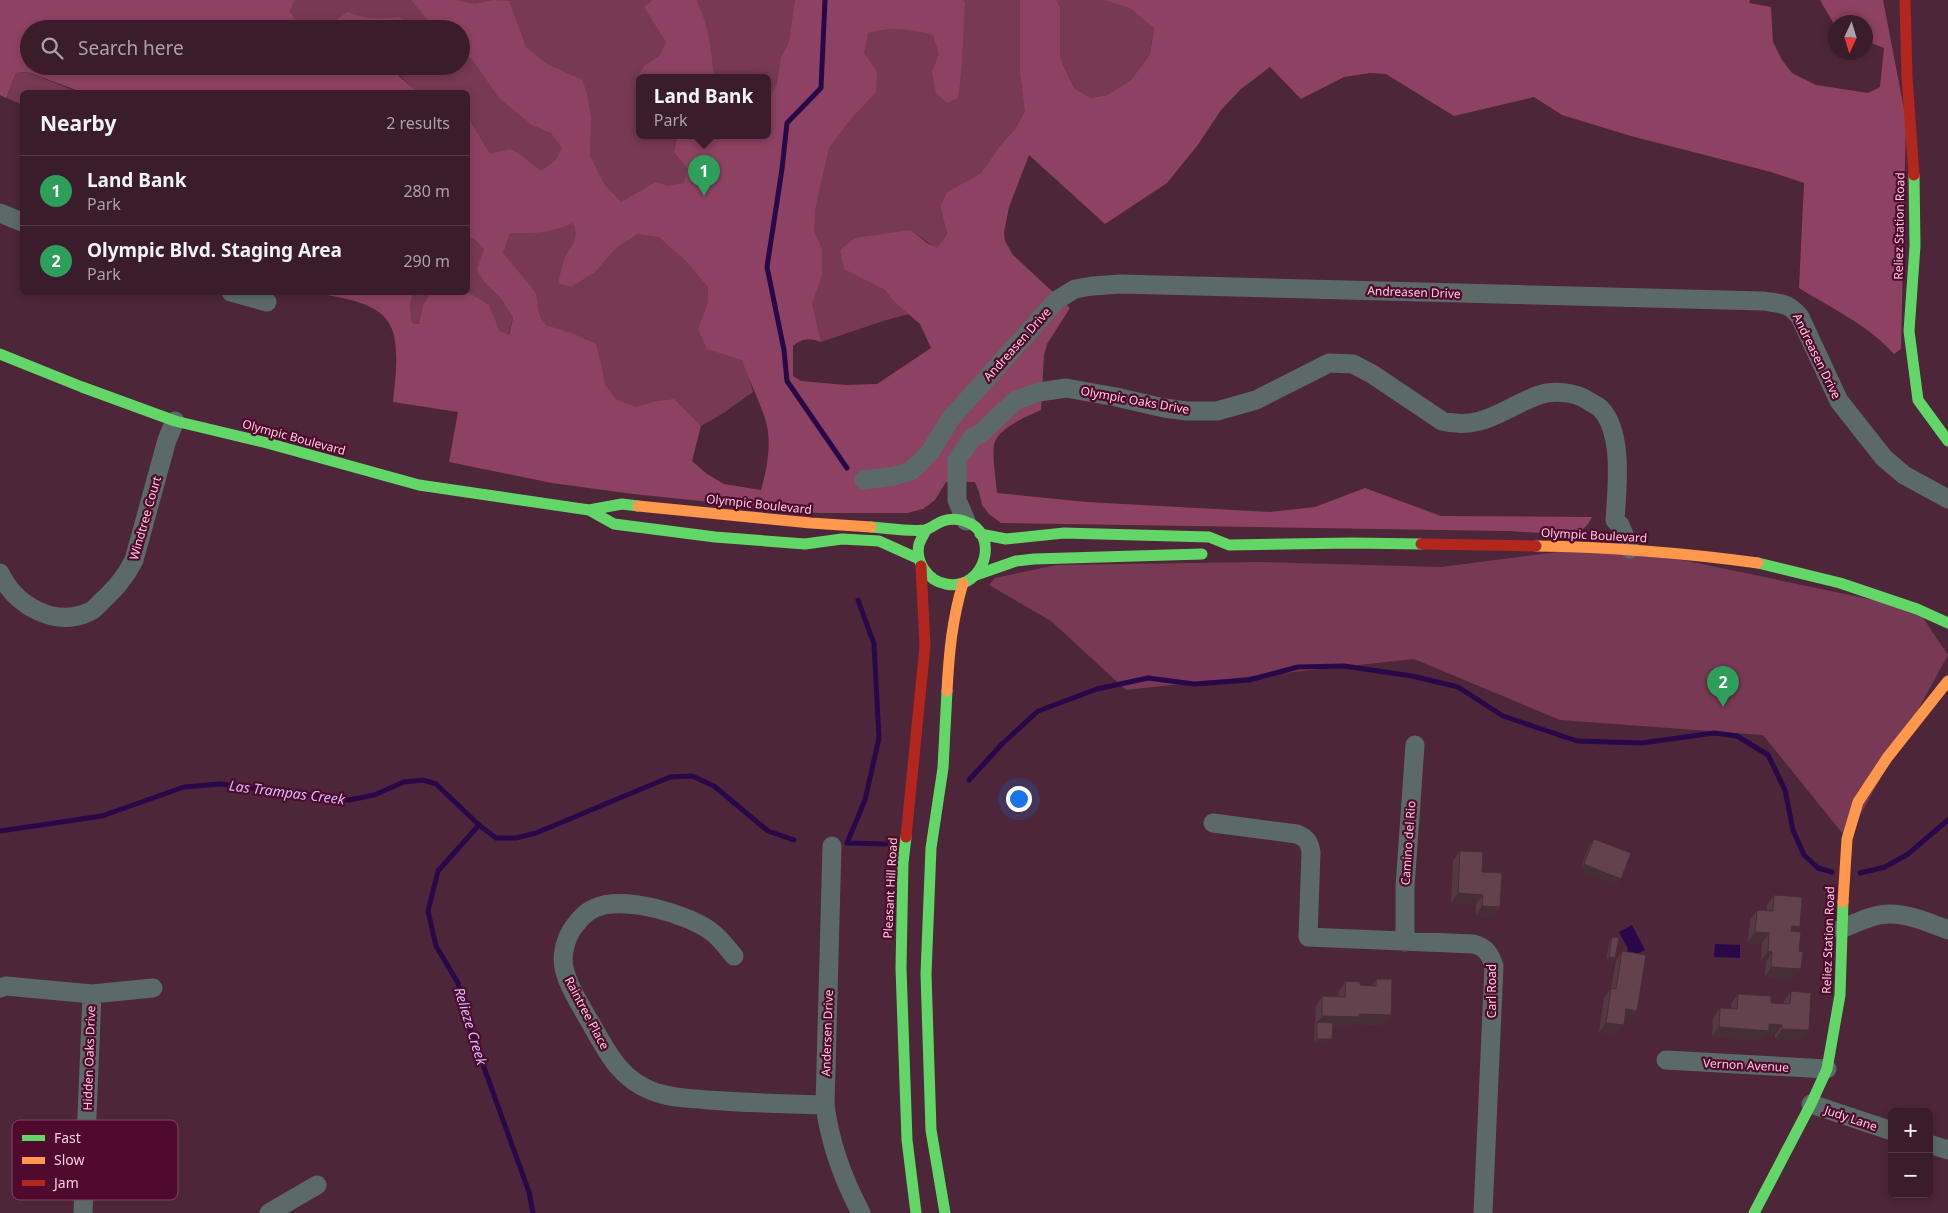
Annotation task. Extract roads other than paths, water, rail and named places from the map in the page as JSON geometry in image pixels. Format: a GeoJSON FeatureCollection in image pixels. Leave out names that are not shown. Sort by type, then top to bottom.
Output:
{"type":"FeatureCollection","features":[{"type":"Feature","properties":{"kind":"main road","name":"Reliez Station Road"},"geometry":{"type":"LineString","coordinates":[[1905,0],[1907,77],[1914,170],[1915,246],[1909,331],[1918,400],[1948,442]]}},
{"type":"Feature","properties":{"kind":"main road","name":"Olympic Boulevard"},"geometry":{"type":"LineString","coordinates":[[0,354],[175,421],[267,443],[419,485],[589,510],[622,504],[811,523],[926,530]]}},
{"type":"Feature","properties":{"kind":"main road","name":"Olympic Boulevard"},"geometry":{"type":"LineString","coordinates":[[589,510],[614,524],[716,537],[805,544],[842,540],[878,541],[920,562],[928,576],[939,582],[951,585],[963,583],[992,568],[1016,561],[1210,554],[1229,545]]}},
{"type":"Feature","properties":{"kind":"main road"},"geometry":{"type":"LineString","coordinates":[[920,562],[919,543],[926,530],[935,522],[945,518],[956,518],[974,526],[980,534],[985,547],[981,569],[976,575]]}},
{"type":"Feature","properties":{"kind":"main road","name":"Olympic Boulevard"},"geometry":{"type":"LineString","coordinates":[[980,534],[1006,539],[1064,533],[1209,537],[1229,545],[1352,543],[1595,547],[1699,555],[1763,564],[1840,583],[1917,609],[1948,624]]}},
{"type":"Feature","properties":{"kind":"main road"},"geometry":{"type":"LineString","coordinates":[[805,544],[834,552]]}},
{"type":"Feature","properties":{"kind":"main road","name":"Pleasant Hill Road"},"geometry":{"type":"LineString","coordinates":[[916,1213],[907,1140],[901,968],[903,863],[925,646],[924,614],[916,580],[920,562]]}},
{"type":"Feature","properties":{"kind":"main road"},"geometry":{"type":"LineString","coordinates":[[981,586],[992,568]]}},
{"type":"Feature","properties":{"kind":"main road"},"geometry":{"type":"LineString","coordinates":[[943,768],[949,646],[954,614],[963,583]]}},
{"type":"Feature","properties":{"kind":"main road"},"geometry":{"type":"LineString","coordinates":[[945,1213],[931,1130],[926,974],[931,848],[959,675]]}},
{"type":"Feature","properties":{"kind":"main road","name":"Reliez Station Road"},"geometry":{"type":"LineString","coordinates":[[1754,1213],[1811,1104],[1827,1069],[1840,995],[1841,929],[1847,839],[1852,818],[1858,802],[1887,758],[1948,681]]}},
{"type":"Feature","properties":{"kind":"street"},"geometry":{"type":"LineString","coordinates":[[0,213],[20,221]]}},
{"type":"Feature","properties":{"kind":"street","name":"Andreasen Drive"},"geometry":{"type":"LineString","coordinates":[[864,480],[894,476],[911,470],[930,452],[951,418],[1057,300],[1075,290],[1092,286],[1120,284],[1763,301],[1792,306],[1800,317],[1839,401],[1884,458],[1904,475],[1948,499]]}},
{"type":"Feature","properties":{"kind":"street"},"geometry":{"type":"LineString","coordinates":[[242,295],[266,302]]}},
{"type":"Feature","properties":{"kind":"street","name":"Olympic Oaks Drive"},"geometry":{"type":"LineString","coordinates":[[966,521],[957,500],[957,460],[972,438],[980,434],[1016,400],[1039,392],[1066,388],[1164,408],[1187,411],[1217,411],[1256,400],[1329,363],[1354,364],[1442,421],[1455,424],[1470,424],[1483,420],[1540,394],[1567,393],[1578,395],[1600,408],[1615,436],[1618,475],[1615,520]]}},
{"type":"Feature","properties":{"kind":"street","name":"Windtree Court"},"geometry":{"type":"LineString","coordinates":[[0,573],[17,598],[32,609],[56,617],[74,617],[90,612],[116,588],[126,576],[134,560],[167,440],[175,421]]}},
{"type":"Feature","properties":{"kind":"street"},"geometry":{"type":"LineString","coordinates":[[945,518],[957,500]]}},
{"type":"Feature","properties":{"kind":"street"},"geometry":{"type":"LineString","coordinates":[[1595,547],[1609,524],[1615,520],[1620,525],[1630,549]]}},
{"type":"Feature","properties":{"kind":"street","name":"Camino del Rio"},"geometry":{"type":"LineString","coordinates":[[1405,942],[1405,887],[1415,745]]}},
{"type":"Feature","properties":{"kind":"street","name":"Carl Road"},"geometry":{"type":"LineString","coordinates":[[1213,823],[1297,834],[1305,837],[1310,844],[1308,937],[1474,944],[1482,946],[1491,957],[1494,966],[1483,1213]]}},
{"type":"Feature","properties":{"kind":"street","name":"Andersen Drive"},"geometry":{"type":"LineString","coordinates":[[832,846],[825,1105],[829,1134],[851,1193],[861,1213]]}},
{"type":"Feature","properties":{"kind":"street","name":"Raintree Place"},"geometry":{"type":"LineString","coordinates":[[734,956],[714,933],[693,920],[657,908],[616,903],[595,907],[580,917],[569,934],[564,952],[564,966],[573,992],[614,1064],[631,1079],[651,1091],[669,1096],[739,1103],[825,1105]]}},
{"type":"Feature","properties":{"kind":"street"},"geometry":{"type":"LineString","coordinates":[[1841,929],[1872,917],[1890,914],[1912,917],[1948,930]]}},
{"type":"Feature","properties":{"kind":"street"},"geometry":{"type":"LineString","coordinates":[[0,988],[6,986],[92,994],[153,988]]}},
{"type":"Feature","properties":{"kind":"street","name":"Hidden Oaks Drive"},"geometry":{"type":"LineString","coordinates":[[87,1120],[92,994]]}},
{"type":"Feature","properties":{"kind":"street","name":"Vernon Avenue"},"geometry":{"type":"LineString","coordinates":[[1666,1060],[1827,1069]]}},
{"type":"Feature","properties":{"kind":"street","name":"Judy Lane"},"geometry":{"type":"LineString","coordinates":[[1811,1104],[1888,1130]]}},
{"type":"Feature","properties":{"kind":"street"},"geometry":{"type":"LineString","coordinates":[[1933,1145],[1948,1150]]}},
{"type":"Feature","properties":{"kind":"street"},"geometry":{"type":"LineString","coordinates":[[270,1213],[317,1185]]}},
{"type":"Feature","properties":{"kind":"street","name":"Hidden Oaks Drive"},"geometry":{"type":"LineString","coordinates":[[83,1213],[84,1200]]}},
{"type":"Feature","properties":{"kind":"waterway"},"geometry":{"type":"LineString","coordinates":[[825,0],[821,88],[787,123],[767,267],[784,350],[787,381],[847,468]]}},
{"type":"Feature","properties":{"kind":"waterway"},"geometry":{"type":"LineString","coordinates":[[858,600],[874,644],[879,738],[865,800],[847,843],[886,844]]}},
{"type":"Feature","properties":{"kind":"waterway","name":"Las Trampas Creek"},"geometry":{"type":"LineString","coordinates":[[969,780],[1002,744],[1038,711],[1097,689],[1148,678],[1194,684],[1249,680],[1298,667],[1344,666],[1412,676],[1458,687],[1503,716],[1577,741],[1642,743],[1714,733],[1737,736],[1768,755],[1785,790],[1793,830],[1804,855],[1818,868],[1832,872]]}},
{"type":"Feature","properties":{"kind":"waterway","name":"Las Trampas Creek"},"geometry":{"type":"LineString","coordinates":[[0,831],[102,816],[184,787],[220,784],[349,800],[374,795],[404,782],[423,780],[436,784],[479,825],[496,838],[516,838],[536,833],[670,777],[692,776],[714,786],[768,831],[794,840]]}},
{"type":"Feature","properties":{"kind":"waterway","name":"Las Trampas Creek"},"geometry":{"type":"LineString","coordinates":[[1860,873],[1885,867],[1908,854],[1948,820]]}},
{"type":"Feature","properties":{"kind":"waterway","name":"Relieze Creek"},"geometry":{"type":"LineString","coordinates":[[479,825],[438,871],[428,911],[436,946],[458,983],[469,1026],[529,1192],[533,1213]]}},
{"type":"Feature","properties":{"kind":"place","name":"Land Bank"},"geometry":{"type":"Point","coordinates":[704,196]}},
{"type":"Feature","properties":{"kind":"place","name":"Olympic Blvd. Staging Area"},"geometry":{"type":"Point","coordinates":[1723,707]}}]}
